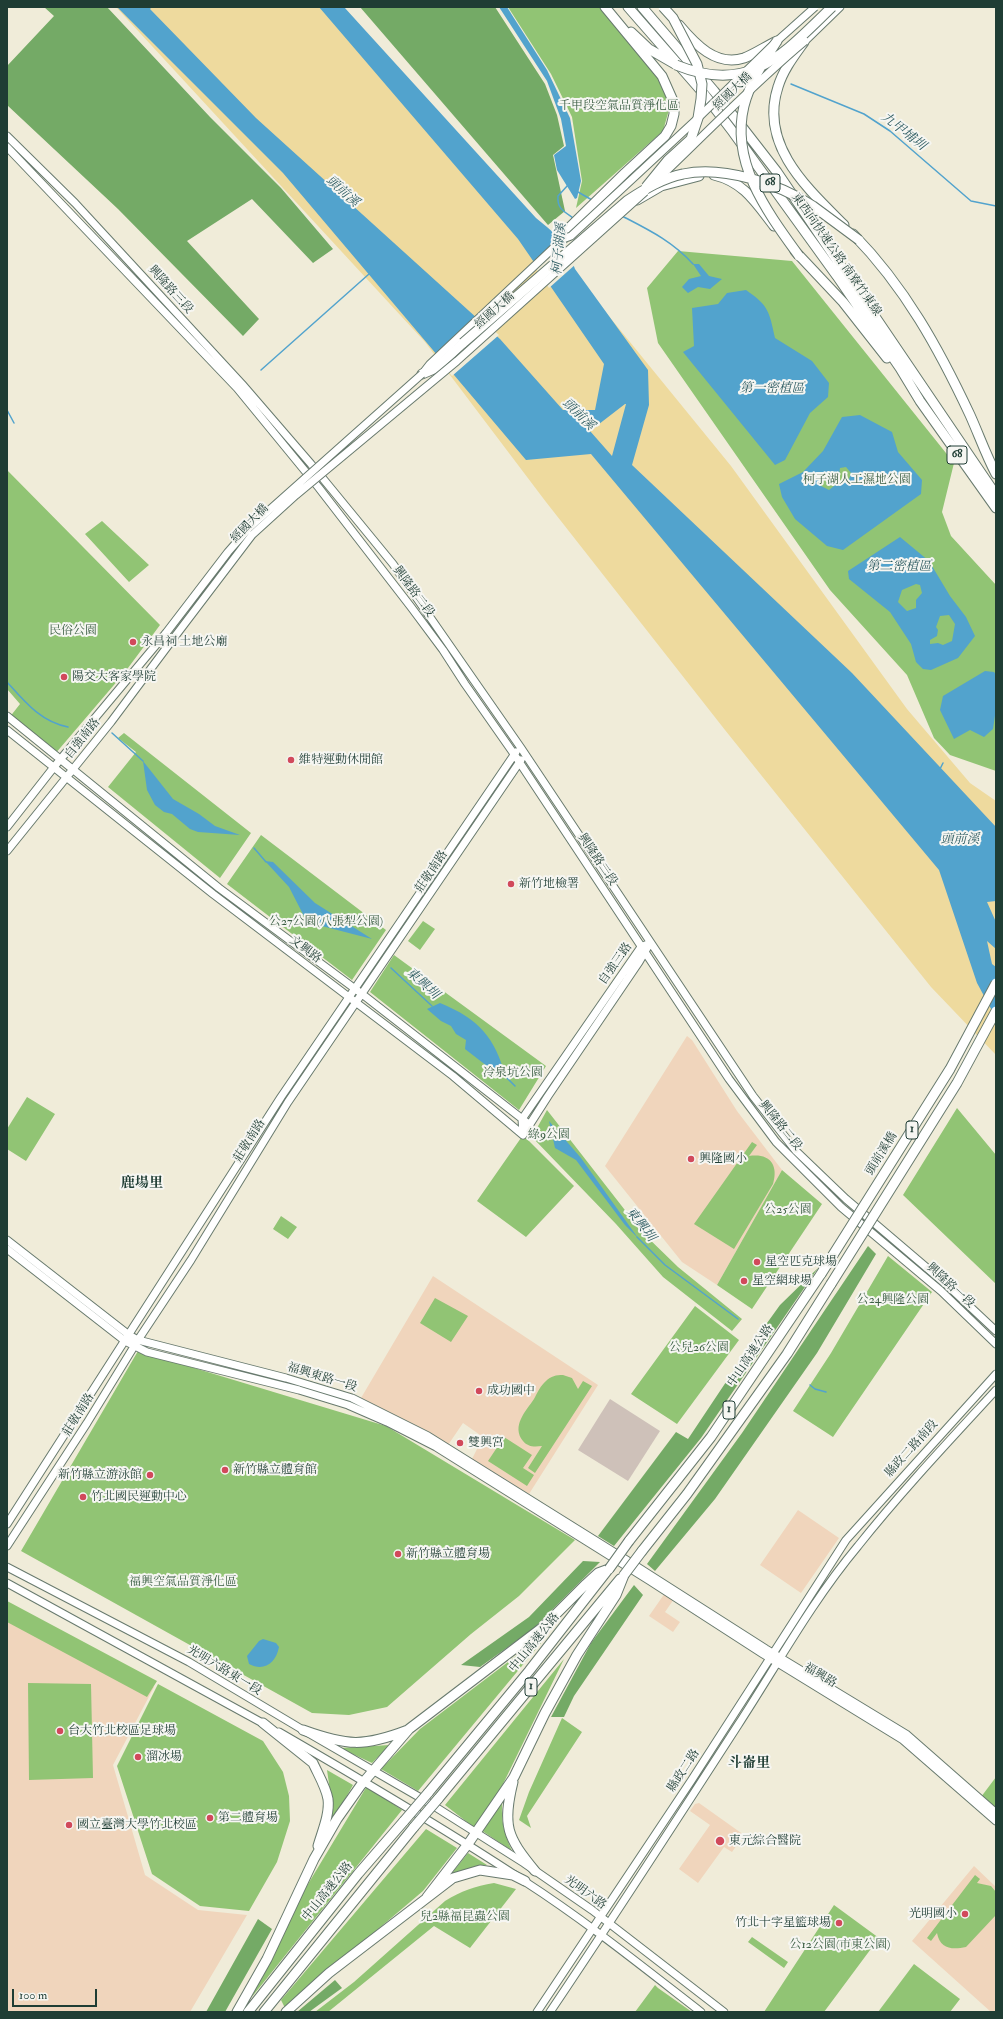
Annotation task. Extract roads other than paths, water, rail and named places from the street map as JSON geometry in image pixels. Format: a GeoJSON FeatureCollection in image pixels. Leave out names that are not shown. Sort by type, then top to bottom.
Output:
{"type":"FeatureCollection","features":[{"type":"Feature","properties":{"kind":"highway"},"geometry":{"type":"LineString","coordinates":[[563,239],[565,232],[624,173],[666,136],[671,126],[674,114],[674,103],[662,76],[605,7]]}},
{"type":"Feature","properties":{"kind":"highway"},"geometry":{"type":"LineString","coordinates":[[609,7],[636,37],[663,58],[690,70],[720,76],[738,75],[756,69],[775,59],[787,51],[838,8]]}},
{"type":"Feature","properties":{"kind":"highway","name":"東西向快速公路 南寮竹東線"},"geometry":{"type":"LineString","coordinates":[[628,7],[704,94],[733,132],[904,366],[996,496]]}},
{"type":"Feature","properties":{"kind":"highway","name":"東西向快速公路 南寮竹東線"},"geometry":{"type":"LineString","coordinates":[[642,7],[714,91],[777,172],[904,366],[920,401],[996,508]]}},
{"type":"Feature","properties":{"kind":"highway"},"geometry":{"type":"LineString","coordinates":[[663,7],[695,43],[706,52],[717,57],[730,60],[743,58],[776,41]]}},
{"type":"Feature","properties":{"kind":"highway"},"geometry":{"type":"LineString","coordinates":[[636,201],[668,160],[691,139],[698,118],[701,99],[700,74],[697,64],[673,18]]}},
{"type":"Feature","properties":{"kind":"highway"},"geometry":{"type":"LineString","coordinates":[[776,41],[757,73],[744,106],[741,131],[742,150],[747,170],[759,196],[775,223],[799,256]]}},
{"type":"Feature","properties":{"kind":"highway"},"geometry":{"type":"LineString","coordinates":[[805,41],[784,71],[778,87],[773,116],[774,127],[782,149],[802,181],[874,256],[904,294],[926,328],[970,416],[996,474]]}},
{"type":"Feature","properties":{"kind":"highway"},"geometry":{"type":"LineString","coordinates":[[422,374],[436,368],[628,200],[654,184],[682,174],[712,171],[744,177],[776,187],[811,205],[859,240]]}},
{"type":"Feature","properties":{"kind":"highway"},"geometry":{"type":"LineString","coordinates":[[636,201],[661,186],[679,180],[711,175],[723,177],[744,189],[799,256],[861,323],[920,401]]}},
{"type":"Feature","properties":{"kind":"highway","name":"頭前溪橋"},"geometry":{"type":"LineString","coordinates":[[821,1274],[950,1069],[996,983]]}},
{"type":"Feature","properties":{"kind":"highway","name":"中山高速公路"},"geometry":{"type":"LineString","coordinates":[[264,2012],[414,1827],[624,1575],[687,1494],[787,1354],[957,1084],[996,1011]]}},
{"type":"Feature","properties":{"kind":"highway","name":"中山高速公路"},"geometry":{"type":"LineString","coordinates":[[248,2012],[353,1880],[427,1797],[609,1569],[629,1541],[711,1437],[821,1274]]}},
{"type":"Feature","properties":{"kind":"highway"},"geometry":{"type":"LineString","coordinates":[[237,2012],[267,1959],[314,1859],[337,1819],[364,1781],[409,1729],[542,1626],[598,1574],[609,1569]]}},
{"type":"Feature","properties":{"kind":"highway"},"geometry":{"type":"LineString","coordinates":[[427,1897],[468,1844],[514,1777],[545,1713],[581,1649],[616,1595],[624,1575]]}},
{"type":"Feature","properties":{"kind":"highway"},"geometry":{"type":"LineString","coordinates":[[263,1723],[313,1763],[328,1799],[327,1812],[314,1859]]}},
{"type":"Feature","properties":{"kind":"highway"},"geometry":{"type":"LineString","coordinates":[[303,1730],[333,1740],[356,1743],[381,1740],[409,1729]]}},
{"type":"Feature","properties":{"kind":"highway"},"geometry":{"type":"LineString","coordinates":[[514,1777],[506,1811],[507,1822],[514,1843],[536,1871]]}},
{"type":"Feature","properties":{"kind":"highway"},"geometry":{"type":"LineString","coordinates":[[286,2012],[328,1973],[385,1932],[427,1897],[453,1878],[471,1871],[480,1870],[502,1872],[526,1881]]}},
{"type":"Feature","properties":{"kind":"street","name":"經國大橋"},"geometry":{"type":"LineString","coordinates":[[166,633],[228,552],[249,528],[422,374],[430,364],[563,239],[571,236],[698,118],[776,41],[815,7]]}},
{"type":"Feature","properties":{"kind":"street","name":"經國大橋"},"geometry":{"type":"LineString","coordinates":[[173,639],[252,535],[296,495],[457,361],[636,201],[681,156],[749,93],[770,71],[805,41],[838,8]]}},
{"type":"Feature","properties":{"kind":"street","name":"興隆路三段"},"geometry":{"type":"LineString","coordinates":[[7,136],[102,231],[242,384],[310,464]]}},
{"type":"Feature","properties":{"kind":"street","name":"興隆路三段"},"geometry":{"type":"LineString","coordinates":[[7,147],[237,388],[304,470]]}},
{"type":"Feature","properties":{"kind":"street","name":"興隆路二段"},"geometry":{"type":"LineString","coordinates":[[310,464],[413,592],[521,748],[752,1096],[796,1151],[846,1199],[893,1239]]}},
{"type":"Feature","properties":{"kind":"street","name":"興隆路二段"},"geometry":{"type":"LineString","coordinates":[[304,470],[443,650],[514,754],[729,1079],[776,1142],[792,1160],[841,1207],[888,1246]]}},
{"type":"Feature","properties":{"kind":"street","name":"自強南路"},"geometry":{"type":"LineString","coordinates":[[7,827],[54,767],[166,633]]}},
{"type":"Feature","properties":{"kind":"street","name":"自強南路"},"geometry":{"type":"LineString","coordinates":[[7,851],[173,639]]}},
{"type":"Feature","properties":{"kind":"street","name":"文興路"},"geometry":{"type":"LineString","coordinates":[[7,716],[73,768],[219,888],[362,994],[530,1125]]}},
{"type":"Feature","properties":{"kind":"street","name":"文興路"},"geometry":{"type":"LineString","coordinates":[[7,730],[210,892],[453,1076],[524,1135]]}},
{"type":"Feature","properties":{"kind":"street","name":"莊敬南路"},"geometry":{"type":"LineString","coordinates":[[7,1524],[75,1415],[127,1338],[276,1104],[514,754],[521,748]]}},
{"type":"Feature","properties":{"kind":"street","name":"莊敬南路"},"geometry":{"type":"LineString","coordinates":[[7,1546],[136,1343],[192,1260],[288,1102],[519,762],[526,756]]}},
{"type":"Feature","properties":{"kind":"street","name":"自強三路"},"geometry":{"type":"LineString","coordinates":[[522,1119],[643,950],[650,943]]}},
{"type":"Feature","properties":{"kind":"street","name":"自強三路"},"geometry":{"type":"LineString","coordinates":[[524,1135],[643,950]]}},
{"type":"Feature","properties":{"kind":"street"},"geometry":{"type":"LineString","coordinates":[[522,1119],[524,1135]]}},
{"type":"Feature","properties":{"kind":"street","name":"興隆路一段"},"geometry":{"type":"LineString","coordinates":[[893,1239],[947,1285],[996,1331]]}},
{"type":"Feature","properties":{"kind":"street","name":"福興東路一段"},"geometry":{"type":"LineString","coordinates":[[7,1240],[127,1338]]}},
{"type":"Feature","properties":{"kind":"street","name":"興隆路一段"},"geometry":{"type":"LineString","coordinates":[[888,1246],[941,1292],[996,1344]]}},
{"type":"Feature","properties":{"kind":"street","name":"福興東路一段"},"geometry":{"type":"LineString","coordinates":[[7,1249],[127,1338],[136,1343],[286,1378],[352,1398],[428,1436],[461,1455],[624,1561]]}},
{"type":"Feature","properties":{"kind":"street","name":"縣政二路南段"},"geometry":{"type":"LineString","coordinates":[[846,1540],[996,1374]]}},
{"type":"Feature","properties":{"kind":"street","name":"縣政二路南段"},"geometry":{"type":"LineString","coordinates":[[778,1660],[857,1546],[940,1450],[996,1390]]}},
{"type":"Feature","properties":{"kind":"street","name":"縣政二路"},"geometry":{"type":"LineString","coordinates":[[537,2012],[601,1918],[846,1540]]}},
{"type":"Feature","properties":{"kind":"street","name":"福興路"},"geometry":{"type":"LineString","coordinates":[[624,1561],[903,1740],[996,1821]]}},
{"type":"Feature","properties":{"kind":"street","name":"光明六路東一段"},"geometry":{"type":"LineString","coordinates":[[7,1567],[189,1662],[303,1730],[374,1770],[427,1797]]}},
{"type":"Feature","properties":{"kind":"street","name":"光明六路東一段"},"geometry":{"type":"LineString","coordinates":[[7,1582],[263,1723],[417,1812]]}},
{"type":"Feature","properties":{"kind":"street","name":"福興路"},"geometry":{"type":"LineString","coordinates":[[778,1660],[906,1734],[996,1813]]}},
{"type":"Feature","properties":{"kind":"street","name":"縣政二路"},"geometry":{"type":"LineString","coordinates":[[550,2012],[695,1792],[778,1660]]}},
{"type":"Feature","properties":{"kind":"street","name":"光明六路"},"geometry":{"type":"LineString","coordinates":[[427,1797],[592,1910],[608,1924],[724,2012]]}},
{"type":"Feature","properties":{"kind":"street","name":"光明六路"},"geometry":{"type":"LineString","coordinates":[[417,1812],[526,1881],[701,2012]]}},
{"type":"Feature","properties":{"kind":"water","name":"頭前溪"},"geometry":{"type":"Polygon","coordinates":[[[117,7],[152,7],[150,9],[256,118],[500,339],[563,410],[595,410],[604,364],[518,239],[319,7],[344,7],[536,218],[560,240],[565,246],[575,269],[648,370],[649,405],[632,465],[852,673],[996,827],[996,901],[987,902],[996,922],[996,949],[987,941],[992,964],[996,967],[996,1018],[977,983],[939,870],[591,454],[526,460],[283,173],[117,7]],[[626,404],[590,431],[612,456],[626,404]]]}},
{"type":"Feature","properties":{"kind":"water"},"geometry":{"type":"Polygon","coordinates":[[[499,7],[507,7],[547,70],[570,118],[581,181],[577,198],[575,199],[557,170],[554,155],[566,146],[561,119],[547,81],[499,7]]]}},
{"type":"Feature","properties":{"kind":"water"},"geometry":{"type":"Polygon","coordinates":[[[693,264],[699,264],[709,276],[722,279],[710,289],[698,287],[688,293],[682,287],[689,279],[701,276],[693,264]]]}},
{"type":"Feature","properties":{"kind":"water","name":"第一密植區"},"geometry":{"type":"Polygon","coordinates":[[[746,290],[764,305],[771,321],[775,338],[812,361],[829,383],[828,397],[810,413],[785,460],[775,465],[683,352],[694,346],[692,308],[718,304],[727,293],[746,290]]]}},
{"type":"Feature","properties":{"kind":"water"},"geometry":{"type":"Polygon","coordinates":[[[860,415],[892,432],[898,452],[922,480],[921,494],[843,550],[827,546],[795,519],[782,497],[779,484],[803,472],[823,451],[842,417],[860,415]],[[846,467],[840,468],[839,475],[825,477],[821,486],[829,490],[839,482],[848,483],[851,473],[846,467]]]}},
{"type":"Feature","properties":{"kind":"water","name":"第二密植區"},"geometry":{"type":"Polygon","coordinates":[[[900,537],[929,561],[950,596],[966,617],[975,636],[958,658],[931,670],[923,669],[916,662],[911,644],[890,612],[849,579],[848,571],[900,537]],[[916,584],[902,590],[898,602],[907,611],[916,608],[916,600],[922,593],[920,585],[916,584]],[[949,615],[940,616],[936,627],[938,630],[937,636],[930,640],[930,644],[938,643],[943,645],[952,641],[955,624],[949,615]]]}},
{"type":"Feature","properties":{"kind":"water"},"geometry":{"type":"Polygon","coordinates":[[[985,671],[994,672],[996,675],[996,709],[993,729],[984,737],[970,730],[954,739],[940,710],[943,696],[985,671]]]}},
{"type":"Feature","properties":{"kind":"water"},"geometry":{"type":"Polygon","coordinates":[[[143,761],[173,799],[199,814],[215,826],[240,835],[198,832],[190,829],[172,814],[164,812],[155,805],[147,790],[143,761]]]}},
{"type":"Feature","properties":{"kind":"water"},"geometry":{"type":"Polygon","coordinates":[[[265,861],[273,862],[315,903],[372,939],[314,924],[306,920],[289,887],[265,861]]]}},
{"type":"Feature","properties":{"kind":"water"},"geometry":{"type":"Polygon","coordinates":[[[440,1003],[465,1016],[484,1031],[497,1051],[506,1078],[496,1073],[465,1049],[466,1040],[456,1034],[451,1026],[441,1021],[427,1009],[440,1003]]]}},
{"type":"Feature","properties":{"kind":"water"},"geometry":{"type":"Polygon","coordinates":[[[549,1121],[581,1158],[638,1238],[625,1225],[576,1160],[555,1148],[549,1121]]]}},
{"type":"Feature","properties":{"kind":"water"},"geometry":{"type":"Polygon","coordinates":[[[263,1639],[276,1643],[279,1647],[275,1658],[272,1662],[260,1667],[249,1664],[247,1656],[259,1641],[263,1639]]]}},
{"type":"Feature","properties":{"kind":"waterway","name":"九甲埔圳"},"geometry":{"type":"LineString","coordinates":[[791,84],[864,114],[890,131],[971,201],[996,206]]}},
{"type":"Feature","properties":{"kind":"waterway","name":"柯子湖溪"},"geometry":{"type":"LineString","coordinates":[[568,185],[558,196],[558,204],[561,209],[572,217],[572,220]]}},
{"type":"Feature","properties":{"kind":"waterway"},"geometry":{"type":"LineString","coordinates":[[578,192],[592,200]]}},
{"type":"Feature","properties":{"kind":"waterway"},"geometry":{"type":"LineString","coordinates":[[622,216],[651,231],[668,242],[693,264]]}},
{"type":"Feature","properties":{"kind":"waterway"},"geometry":{"type":"LineString","coordinates":[[261,370],[369,274]]}},
{"type":"Feature","properties":{"kind":"waterway"},"geometry":{"type":"LineString","coordinates":[[7,410],[14,423]]}},
{"type":"Feature","properties":{"kind":"waterway","name":"東興圳"},"geometry":{"type":"LineString","coordinates":[[7,682],[27,704],[42,716],[50,721],[68,727]]}},
{"type":"Feature","properties":{"kind":"waterway","name":"東興圳"},"geometry":{"type":"LineString","coordinates":[[112,733],[143,761]]}},
{"type":"Feature","properties":{"kind":"waterway"},"geometry":{"type":"LineString","coordinates":[[940,769],[943,763]]}},
{"type":"Feature","properties":{"kind":"waterway","name":"東興圳"},"geometry":{"type":"LineString","coordinates":[[254,848],[266,862]]}},
{"type":"Feature","properties":{"kind":"waterway","name":"東興圳"},"geometry":{"type":"LineString","coordinates":[[391,968],[432,1006]]}},
{"type":"Feature","properties":{"kind":"waterway","name":"東興圳"},"geometry":{"type":"LineString","coordinates":[[505,1076],[515,1086]]}},
{"type":"Feature","properties":{"kind":"waterway","name":"東興圳"},"geometry":{"type":"LineString","coordinates":[[637,1237],[665,1265],[738,1319]]}},
{"type":"Feature","properties":{"kind":"waterway","name":"東興圳"},"geometry":{"type":"LineString","coordinates":[[810,1385],[815,1389],[826,1392]]}},
{"type":"Feature","properties":{"kind":"place","name":"永昌祠 土地公廟"},"geometry":{"type":"Point","coordinates":[133,642]}},
{"type":"Feature","properties":{"kind":"place","name":"陽交大客家學院"},"geometry":{"type":"Point","coordinates":[64,677]}},
{"type":"Feature","properties":{"kind":"place","name":"維特運動休閒館"},"geometry":{"type":"Point","coordinates":[291,760]}},
{"type":"Feature","properties":{"kind":"place","name":"新竹地檢署"},"geometry":{"type":"Point","coordinates":[511,884]}},
{"type":"Feature","properties":{"kind":"place","name":"興隆國小"},"geometry":{"type":"Point","coordinates":[691,1159]}},
{"type":"Feature","properties":{"kind":"place","name":"星空匹克球場"},"geometry":{"type":"Point","coordinates":[757,1262]}},
{"type":"Feature","properties":{"kind":"place","name":"星空網球場"},"geometry":{"type":"Point","coordinates":[744,1281]}},
{"type":"Feature","properties":{"kind":"place","name":"成功國中"},"geometry":{"type":"Point","coordinates":[479,1391]}},
{"type":"Feature","properties":{"kind":"place","name":"雙興宮"},"geometry":{"type":"Point","coordinates":[460,1443]}},
{"type":"Feature","properties":{"kind":"place","name":"新竹縣立體育館"},"geometry":{"type":"Point","coordinates":[225,1470]}},
{"type":"Feature","properties":{"kind":"place","name":"新竹縣立游泳館"},"geometry":{"type":"Point","coordinates":[150,1475]}},
{"type":"Feature","properties":{"kind":"place","name":"竹北國民運動中心"},"geometry":{"type":"Point","coordinates":[83,1497]}},
{"type":"Feature","properties":{"kind":"place","name":"新竹縣立體育場"},"geometry":{"type":"Point","coordinates":[398,1554]}},
{"type":"Feature","properties":{"kind":"place","name":"台大竹北校區足球場"},"geometry":{"type":"Point","coordinates":[60,1731]}},
{"type":"Feature","properties":{"kind":"place","name":"溜冰場"},"geometry":{"type":"Point","coordinates":[138,1757]}},
{"type":"Feature","properties":{"kind":"place","name":"第二體育場"},"geometry":{"type":"Point","coordinates":[210,1818]}},
{"type":"Feature","properties":{"kind":"place","name":"國立臺灣大學竹北校區"},"geometry":{"type":"Point","coordinates":[69,1825]}},
{"type":"Feature","properties":{"kind":"place","name":"東元綜合醫院"},"geometry":{"type":"Point","coordinates":[720,1841]}},
{"type":"Feature","properties":{"kind":"place","name":"光明國小"},"geometry":{"type":"Point","coordinates":[965,1914]}},
{"type":"Feature","properties":{"kind":"place","name":"竹北十字星籃球場"},"geometry":{"type":"Point","coordinates":[839,1923]}},
{"type":"Feature","properties":{"kind":"district","name":"鹿場里"},"geometry":{"type":"Point","coordinates":[142,1184]}},
{"type":"Feature","properties":{"kind":"district","name":"斗崙里"},"geometry":{"type":"Point","coordinates":[749,1764]}},
{"type":"Feature","properties":{"kind":"park label","name":"千甲段空氣品質淨化區"},"geometry":{"type":"Point","coordinates":[619,106]}},
{"type":"Feature","properties":{"kind":"park label","name":"柯子湖人工濕地公園"},"geometry":{"type":"Point","coordinates":[857,480]}},
{"type":"Feature","properties":{"kind":"park label","name":"民俗公園"},"geometry":{"type":"Point","coordinates":[73,631]}},
{"type":"Feature","properties":{"kind":"park label","name":"公27公園(八張犁公園)"},"geometry":{"type":"Point","coordinates":[326,922]}},
{"type":"Feature","properties":{"kind":"park label","name":"冷泉坑公園"},"geometry":{"type":"Point","coordinates":[513,1073]}},
{"type":"Feature","properties":{"kind":"park label","name":"綠9公園"},"geometry":{"type":"Point","coordinates":[549,1135]}},
{"type":"Feature","properties":{"kind":"park label","name":"公25公園"},"geometry":{"type":"Point","coordinates":[788,1210]}},
{"type":"Feature","properties":{"kind":"park label","name":"公24興隆公園"},"geometry":{"type":"Point","coordinates":[893,1300]}},
{"type":"Feature","properties":{"kind":"park label","name":"公兒26公園"},"geometry":{"type":"Point","coordinates":[699,1348]}},
{"type":"Feature","properties":{"kind":"park label","name":"福興空氣品質淨化區"},"geometry":{"type":"Point","coordinates":[183,1582]}},
{"type":"Feature","properties":{"kind":"park label","name":"兒2縣福昆蟲公園"},"geometry":{"type":"Point","coordinates":[465,1917]}},
{"type":"Feature","properties":{"kind":"park label","name":"公12公園(市東公園)"},"geometry":{"type":"Point","coordinates":[840,1945]}}]}
